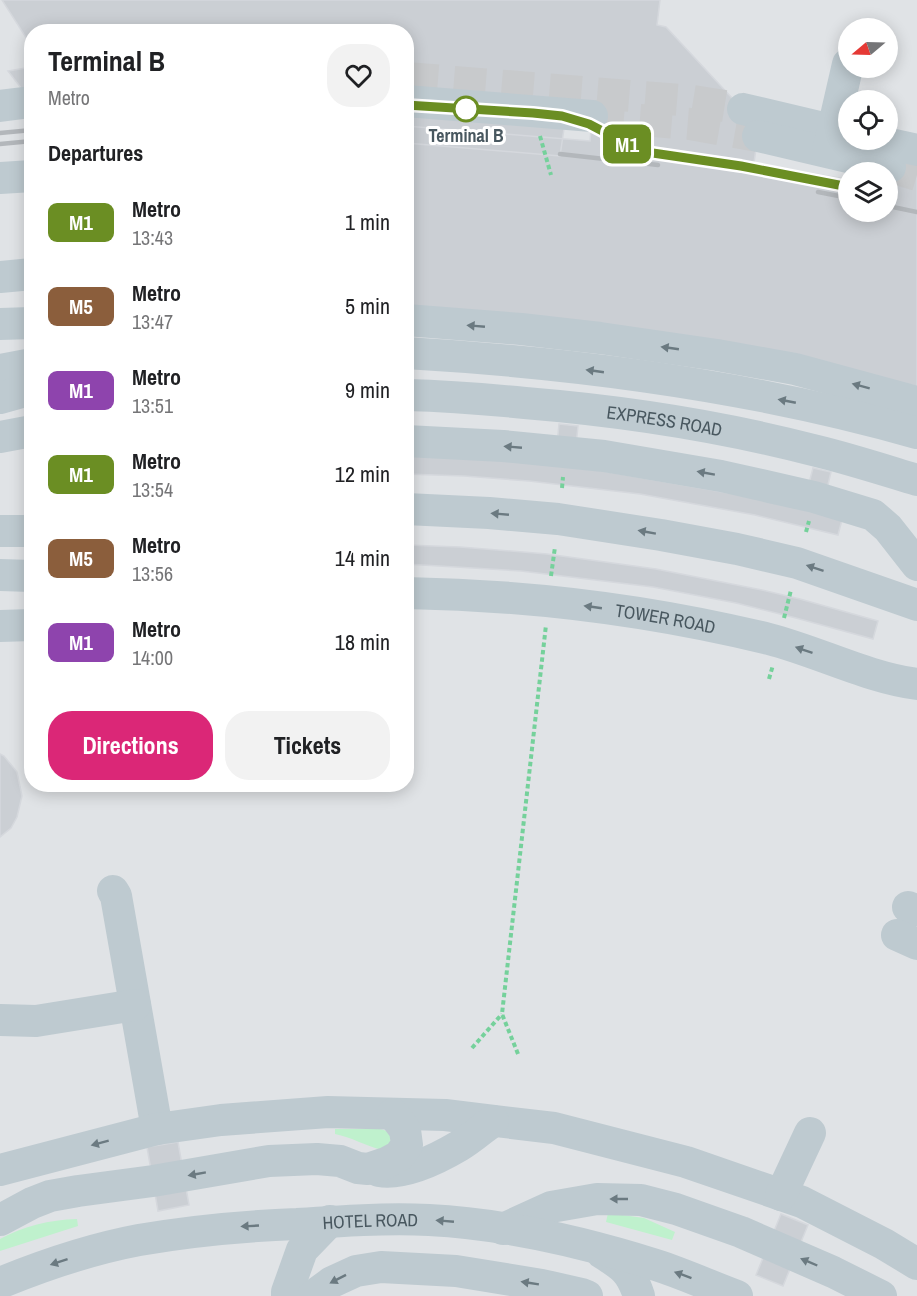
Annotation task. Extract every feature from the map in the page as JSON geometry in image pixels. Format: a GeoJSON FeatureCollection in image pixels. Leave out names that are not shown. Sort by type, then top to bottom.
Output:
{"type":"FeatureCollection","features":[{"type":"Feature","properties":{"kind":"street"},"geometry":{"type":"LineString","coordinates":[[837,139],[846,78]]}},
{"type":"Feature","properties":{"kind":"street"},"geometry":{"type":"LineString","coordinates":[[414,102],[592,116]]}},
{"type":"Feature","properties":{"kind":"street"},"geometry":{"type":"LineString","coordinates":[[0,106],[24,103]]}},
{"type":"Feature","properties":{"kind":"street"},"geometry":{"type":"LineString","coordinates":[[743,109],[837,139],[881,162]]}},
{"type":"Feature","properties":{"kind":"street"},"geometry":{"type":"LineString","coordinates":[[758,136],[837,139]]}},
{"type":"Feature","properties":{"kind":"street"},"geometry":{"type":"LineString","coordinates":[[898,146],[917,150]]}},
{"type":"Feature","properties":{"kind":"street"},"geometry":{"type":"LineString","coordinates":[[0,178],[24,176]]}},
{"type":"Feature","properties":{"kind":"street"},"geometry":{"type":"LineString","coordinates":[[0,277],[24,275]]}},
{"type":"Feature","properties":{"kind":"street"},"geometry":{"type":"LineString","coordinates":[[414,321],[521,329],[726,356],[795,369],[917,402]]}},
{"type":"Feature","properties":{"kind":"street"},"geometry":{"type":"LineString","coordinates":[[0,324],[24,323]]}},
{"type":"Feature","properties":{"kind":"street"},"geometry":{"type":"LineString","coordinates":[[414,354],[576,368],[723,389],[800,403],[917,433]]}},
{"type":"Feature","properties":{"kind":"street"},"geometry":{"type":"LineString","coordinates":[[0,357],[24,356]]}},
{"type":"Feature","properties":{"kind":"street"},"geometry":{"type":"LineString","coordinates":[[0,370],[24,366]]}},
{"type":"Feature","properties":{"kind":"street"},"geometry":{"type":"LineString","coordinates":[[0,388],[24,387]]}},
{"type":"Feature","properties":{"kind":"street"},"geometry":{"type":"LineString","coordinates":[[0,398],[24,390]]}},
{"type":"Feature","properties":{"kind":"street","name":"EXPRESS ROAD"},"geometry":{"type":"LineString","coordinates":[[415,395],[590,409],[669,420],[818,451],[917,480]]}},
{"type":"Feature","properties":{"kind":"street"},"geometry":{"type":"LineString","coordinates":[[0,437],[24,432]]}},
{"type":"Feature","properties":{"kind":"street"},"geometry":{"type":"LineString","coordinates":[[745,434],[852,447],[917,459]]}},
{"type":"Feature","properties":{"kind":"street"},"geometry":{"type":"LineString","coordinates":[[414,441],[503,446],[604,456],[721,476],[814,497],[873,515],[888,528],[917,565]]}},
{"type":"Feature","properties":{"kind":"street"},"geometry":{"type":"LineString","coordinates":[[414,509],[558,519],[737,549],[797,563],[917,605]]}},
{"type":"Feature","properties":{"kind":"street"},"geometry":{"type":"LineString","coordinates":[[0,531],[24,531]]}},
{"type":"Feature","properties":{"kind":"street"},"geometry":{"type":"LineString","coordinates":[[0,575],[24,576]]}},
{"type":"Feature","properties":{"kind":"street","name":"TOWER ROAD"},"geometry":{"type":"LineString","coordinates":[[414,593],[527,599],[663,617],[778,642],[871,674],[917,684]]}},
{"type":"Feature","properties":{"kind":"street"},"geometry":{"type":"LineString","coordinates":[[0,626],[24,625]]}},
{"type":"Feature","properties":{"kind":"street"},"geometry":{"type":"LineString","coordinates":[[113,891],[116,896],[157,1129]]}},
{"type":"Feature","properties":{"kind":"street"},"geometry":{"type":"LineString","coordinates":[[0,1020],[36,1021],[135,1005]]}},
{"type":"Feature","properties":{"kind":"street"},"geometry":{"type":"LineString","coordinates":[[0,1170],[157,1129],[221,1120],[328,1112],[445,1115],[554,1128],[675,1159],[802,1202],[884,1244],[917,1264]]}},
{"type":"Feature","properties":{"kind":"street"},"geometry":{"type":"LineString","coordinates":[[368,1169],[399,1156],[407,1145],[405,1130],[393,1114]]}},
{"type":"Feature","properties":{"kind":"street"},"geometry":{"type":"LineString","coordinates":[[0,1220],[50,1196],[269,1161],[317,1159],[340,1161],[358,1168],[390,1173],[424,1163],[460,1146],[493,1121]]}},
{"type":"Feature","properties":{"kind":"street"},"geometry":{"type":"LineString","coordinates":[[781,1195],[810,1133]]}},
{"type":"Feature","properties":{"kind":"street"},"geometry":{"type":"LineString","coordinates":[[503,1229],[551,1207],[597,1199],[641,1200],[676,1209],[741,1232],[880,1296]]}},
{"type":"Feature","properties":{"kind":"street","name":"HOTEL ROAD"},"geometry":{"type":"LineString","coordinates":[[0,1284],[60,1261],[139,1240],[239,1227],[373,1219],[448,1222],[503,1229],[593,1247],[656,1265],[737,1296]]}},
{"type":"Feature","properties":{"kind":"street"},"geometry":{"type":"LineString","coordinates":[[287,1296],[302,1250],[330,1221]]}},
{"type":"Feature","properties":{"kind":"street"},"geometry":{"type":"LineString","coordinates":[[845,1278],[867,1235]]}},
{"type":"Feature","properties":{"kind":"street"},"geometry":{"type":"LineString","coordinates":[[593,1247],[625,1267],[637,1287],[639,1296]]}},
{"type":"Feature","properties":{"kind":"street"},"geometry":{"type":"LineString","coordinates":[[313,1296],[332,1282],[356,1270],[381,1267],[456,1271],[542,1285],[587,1296]]}},
{"type":"Feature","properties":{"kind":"path"},"geometry":{"type":"LineString","coordinates":[[538,130],[551,176]]}},
{"type":"Feature","properties":{"kind":"path"},"geometry":{"type":"LineString","coordinates":[[551,579],[555,547]]}},
{"type":"Feature","properties":{"kind":"path"},"geometry":{"type":"LineString","coordinates":[[784,621],[791,590]]}},
{"type":"Feature","properties":{"kind":"path"},"geometry":{"type":"LineString","coordinates":[[518,1054],[502,1014],[546,625]]}},
{"type":"Feature","properties":{"kind":"path"},"geometry":{"type":"LineString","coordinates":[[769,679],[773,664]]}},
{"type":"Feature","properties":{"kind":"path"},"geometry":{"type":"LineString","coordinates":[[472,1048],[502,1014]]}},
{"type":"Feature","properties":{"kind":"shaded area"},"geometry":{"type":"Polygon","coordinates":[[[0,0],[917,0],[917,1296],[0,1296],[0,0]]]}},
{"type":"Feature","properties":{"kind":"green space"},"geometry":{"type":"Polygon","coordinates":[[[335,1129],[387,1131],[390,1133],[391,1145],[382,1150],[335,1134],[335,1129]]]}},
{"type":"Feature","properties":{"kind":"green space"},"geometry":{"type":"Polygon","coordinates":[[[608,1213],[644,1218],[675,1232],[672,1240],[606,1222],[608,1213]]]}},
{"type":"Feature","properties":{"kind":"green space"},"geometry":{"type":"Polygon","coordinates":[[[77,1219],[78,1226],[0,1251],[0,1239],[18,1231],[47,1222],[77,1219]]]}},
{"type":"Feature","properties":{"kind":"building","name":"Terminal B"},"geometry":{"type":"Polygon","coordinates":[[[2,0],[660,0],[657,25],[666,27],[759,127],[754,163],[838,178],[838,222],[898,222],[898,162],[891,162],[892,156],[917,161],[917,386],[414,312],[414,127],[590,141],[593,105],[414,91],[414,24],[24,24],[24,34],[2,0]]]}},
{"type":"Feature","properties":{"kind":"building"},"geometry":{"type":"Polygon","coordinates":[[[24,68],[24,92],[8,71],[24,68]]]}},
{"type":"Feature","properties":{"kind":"building","name":"Terminal B"},"geometry":{"type":"Polygon","coordinates":[[[414,103],[566,115],[560,156],[414,144],[414,103]]]}},
{"type":"Feature","properties":{"kind":"building"},"geometry":{"type":"Polygon","coordinates":[[[559,424],[578,426],[574,466],[803,506],[813,468],[831,472],[822,510],[843,516],[838,535],[755,515],[640,494],[529,481],[414,474],[414,455],[555,464],[559,424]]]}},
{"type":"Feature","properties":{"kind":"building"},"geometry":{"type":"Polygon","coordinates":[[[414,545],[547,554],[656,569],[762,590],[878,621],[873,639],[736,603],[653,587],[521,571],[414,564],[414,545]]]}},
{"type":"Feature","properties":{"kind":"building"},"geometry":{"type":"Polygon","coordinates":[[[0,754],[17,772],[22,796],[17,817],[11,828],[0,837],[0,754]]]}},
{"type":"Feature","properties":{"kind":"building"},"geometry":{"type":"Polygon","coordinates":[[[178,1142],[189,1205],[158,1211],[147,1147],[178,1142]]]}},
{"type":"Feature","properties":{"kind":"building"},"geometry":{"type":"Polygon","coordinates":[[[781,1214],[808,1225],[783,1286],[756,1275],[781,1214]]]}},
{"type":"Feature","properties":{"kind":"tunnel"},"geometry":{"type":"LineString","coordinates":[[414,79],[693,101],[743,109]]}},
{"type":"Feature","properties":{"kind":"tunnel"},"geometry":{"type":"LineString","coordinates":[[592,116],[690,124],[758,136]]}},
{"type":"Feature","properties":{"kind":"tunnel"},"geometry":{"type":"LineString","coordinates":[[898,169],[917,175]]}},
{"type":"Feature","properties":{"kind":"railway"},"geometry":{"type":"LineString","coordinates":[[565,117],[589,124],[631,146]]}},
{"type":"Feature","properties":{"kind":"railway"},"geometry":{"type":"LineString","coordinates":[[0,133],[24,131]]}},
{"type":"Feature","properties":{"kind":"railway"},"geometry":{"type":"LineString","coordinates":[[0,144],[24,142]]}},
{"type":"Feature","properties":{"kind":"railway"},"geometry":{"type":"LineString","coordinates":[[560,154],[658,165]]}},
{"type":"Feature","properties":{"kind":"railway"},"geometry":{"type":"LineString","coordinates":[[818,192],[838,196]]}},
{"type":"Feature","properties":{"kind":"railway"},"geometry":{"type":"LineString","coordinates":[[898,208],[917,212]]}},
{"type":"Feature","properties":{"kind":"metro line","name":"M1"},"geometry":{"type":"LineString","coordinates":[[414,106],[562,116],[589,124],[646,152],[741,166],[838,185]]}},
{"type":"Feature","properties":{"kind":"place","name":"Terminal B"},"geometry":{"type":"Point","coordinates":[466,109]}}]}
